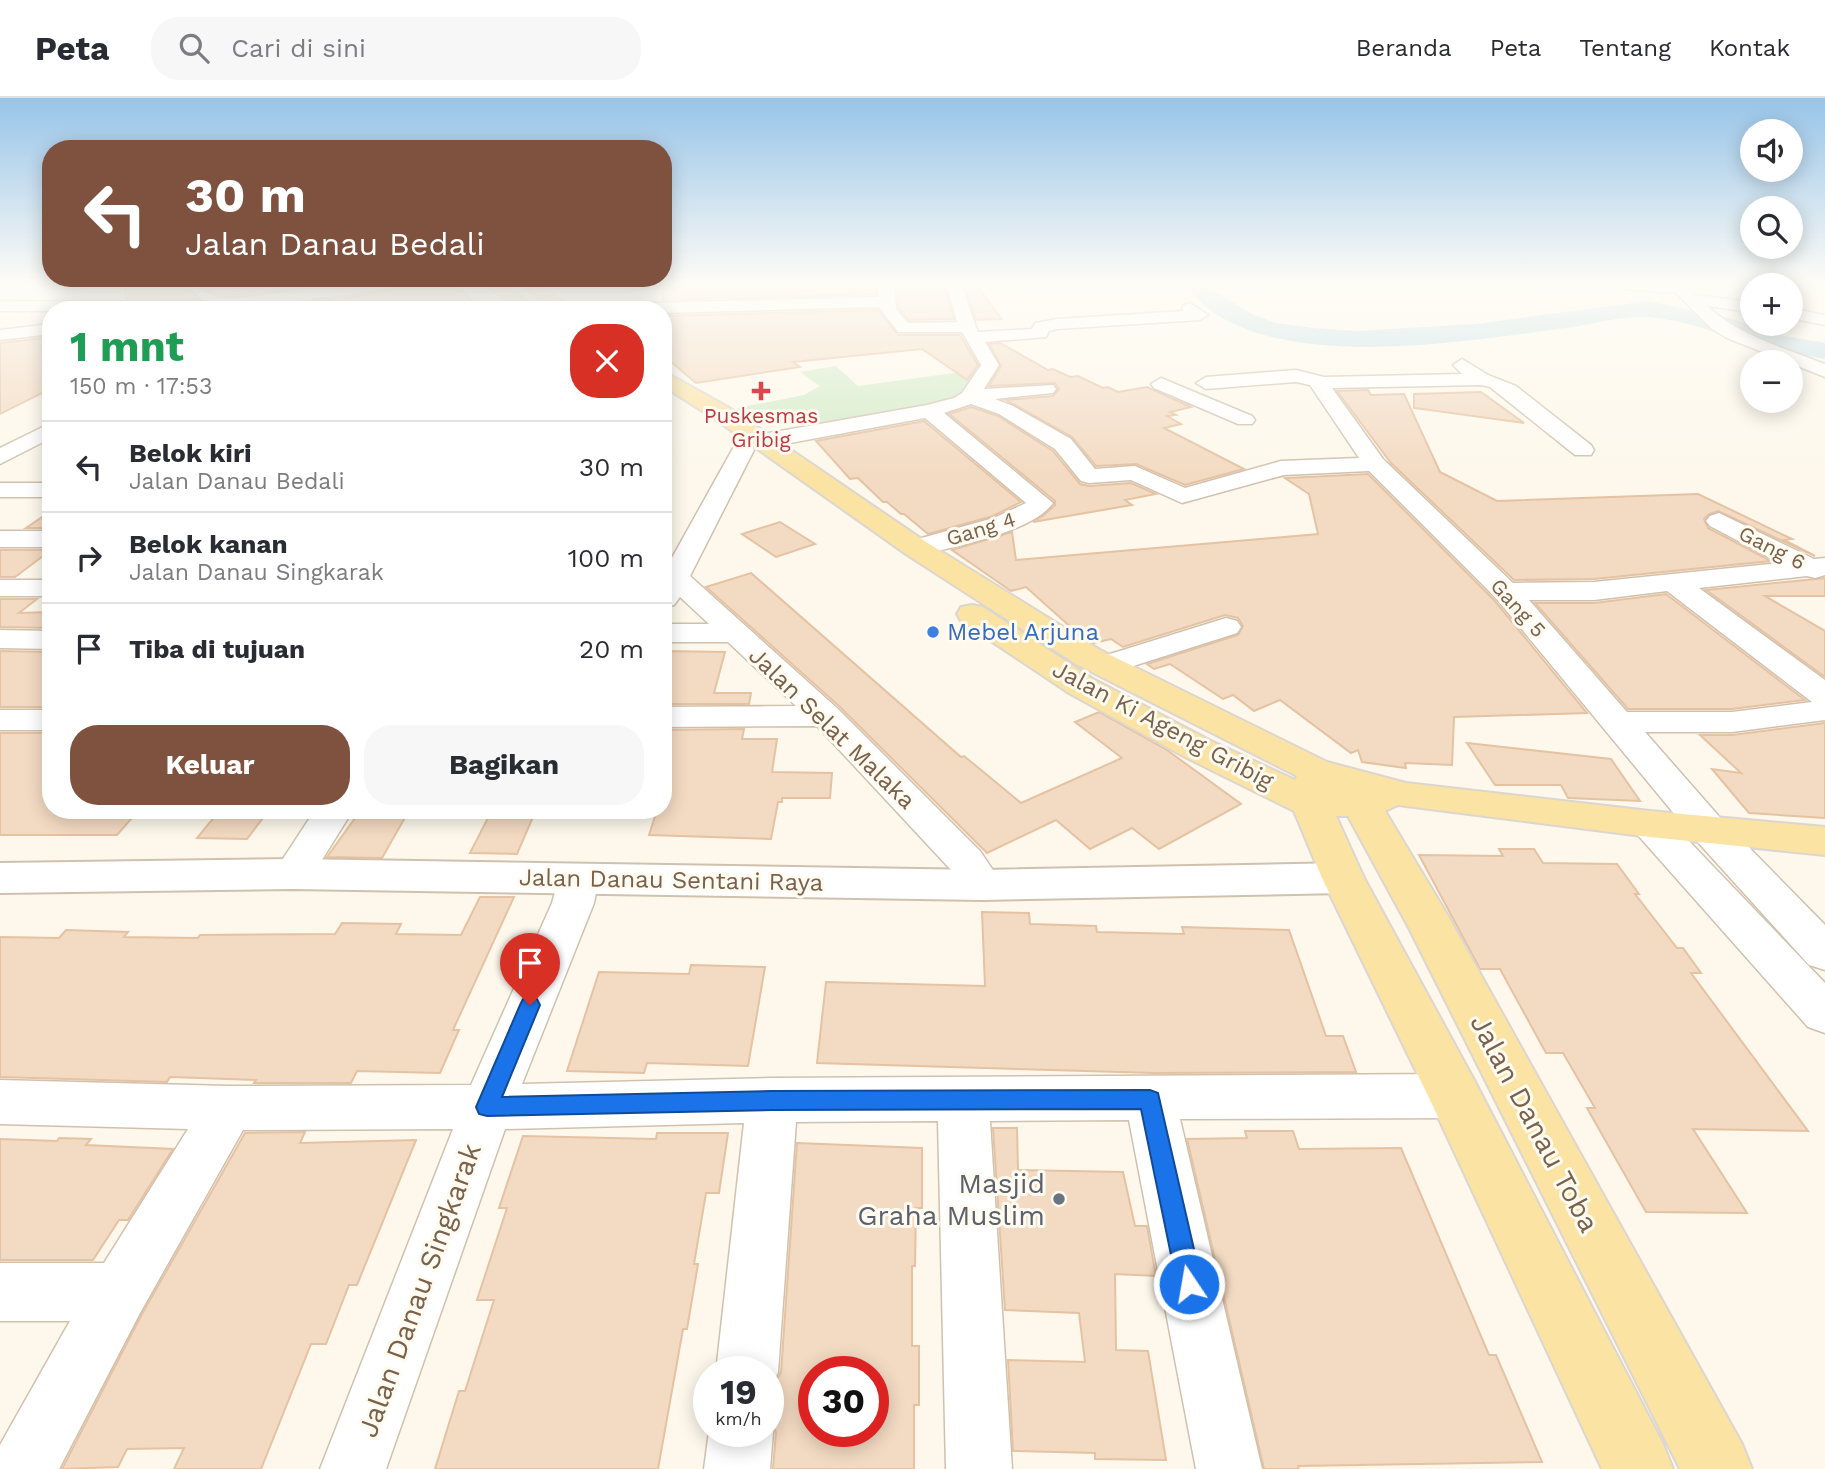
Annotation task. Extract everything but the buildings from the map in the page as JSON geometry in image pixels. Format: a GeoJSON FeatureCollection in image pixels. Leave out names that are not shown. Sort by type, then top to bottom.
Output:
{"type":"FeatureCollection","features":[{"type":"Feature","properties":{"kind":"main road","name":"Jalan Ki Ageng Gribig"},"geometry":{"type":"LineString","coordinates":[[672,384],[753,446],[888,559],[1081,686],[1198,749],[1333,789]]}},
{"type":"Feature","properties":{"kind":"main road","name":"Jalan Ki Ageng Gribig"},"geometry":{"type":"LineString","coordinates":[[672,402],[753,446],[1105,666],[1333,789]]}},
{"type":"Feature","properties":{"kind":"main road"},"geometry":{"type":"LineString","coordinates":[[1637,1469],[1455,1096],[1343,878],[1333,789],[1825,841]]}},
{"type":"Feature","properties":{"kind":"main road","name":"Jalan Danau Toba"},"geometry":{"type":"LineString","coordinates":[[1333,789],[1432,928],[1717,1469]]}},
{"type":"Feature","properties":{"kind":"street"},"geometry":{"type":"LineString","coordinates":[[672,583],[753,446],[929,411],[961,402],[970,396],[990,365],[980,348]]}},
{"type":"Feature","properties":{"kind":"street"},"geometry":{"type":"LineString","coordinates":[[1768,348],[1825,371]]}},
{"type":"Feature","properties":{"kind":"street"},"geometry":{"type":"LineString","coordinates":[[1454,360],[1481,379]]}},
{"type":"Feature","properties":{"kind":"street"},"geometry":{"type":"LineString","coordinates":[[1161,384],[1200,390],[1481,379],[1497,383],[1509,390],[1583,450]]}},
{"type":"Feature","properties":{"kind":"street","name":"Gang 5"},"geometry":{"type":"LineString","coordinates":[[1321,386],[1375,464],[1506,592],[1709,830],[1821,988]]}},
{"type":"Feature","properties":{"kind":"street"},"geometry":{"type":"LineString","coordinates":[[970,396],[1045,389]]}},
{"type":"Feature","properties":{"kind":"street"},"geometry":{"type":"LineString","coordinates":[[1200,390],[1245,420]]}},
{"type":"Feature","properties":{"kind":"street"},"geometry":{"type":"LineString","coordinates":[[970,396],[1006,410],[1063,444],[1079,467],[1091,477],[1135,473],[1185,497],[1281,468],[1375,464]]}},
{"type":"Feature","properties":{"kind":"street"},"geometry":{"type":"LineString","coordinates":[[929,411],[1005,475],[1079,467]]}},
{"type":"Feature","properties":{"kind":"street"},"geometry":{"type":"LineString","coordinates":[[0,457],[42,434]]}},
{"type":"Feature","properties":{"kind":"street","name":"Gang 4"},"geometry":{"type":"LineString","coordinates":[[916,548],[1004,523],[1033,511],[1041,503],[1005,475]]}},
{"type":"Feature","properties":{"kind":"street"},"geometry":{"type":"LineString","coordinates":[[0,491],[42,490]]}},
{"type":"Feature","properties":{"kind":"street","name":"Gang 6"},"geometry":{"type":"LineString","coordinates":[[1719,521],[1820,570]]}},
{"type":"Feature","properties":{"kind":"street"},"geometry":{"type":"LineString","coordinates":[[0,539],[42,539]]}},
{"type":"Feature","properties":{"kind":"street"},"geometry":{"type":"LineString","coordinates":[[1506,592],[1594,591],[1820,570]]}},
{"type":"Feature","properties":{"kind":"street"},"geometry":{"type":"LineString","coordinates":[[1675,584],[1825,696]]}},
{"type":"Feature","properties":{"kind":"street"},"geometry":{"type":"LineString","coordinates":[[0,588],[42,588]]}},
{"type":"Feature","properties":{"kind":"street","name":"Jalan Selat Malaka"},"geometry":{"type":"LineString","coordinates":[[672,590],[735,633],[826,716],[966,861],[982,885]]}},
{"type":"Feature","properties":{"kind":"street"},"geometry":{"type":"LineString","coordinates":[[1105,666],[1226,627]]}},
{"type":"Feature","properties":{"kind":"street"},"geometry":{"type":"LineString","coordinates":[[672,633],[735,633]]}},
{"type":"Feature","properties":{"kind":"street"},"geometry":{"type":"LineString","coordinates":[[0,639],[42,640]]}},
{"type":"Feature","properties":{"kind":"street"},"geometry":{"type":"LineString","coordinates":[[1617,722],[1732,722],[1810,711],[1825,736]]}},
{"type":"Feature","properties":{"kind":"street"},"geometry":{"type":"LineString","coordinates":[[672,717],[826,716]]}},
{"type":"Feature","properties":{"kind":"street"},"geometry":{"type":"LineString","coordinates":[[0,720],[42,720]]}},
{"type":"Feature","properties":{"kind":"street"},"geometry":{"type":"LineString","coordinates":[[293,874],[328,819]]}},
{"type":"Feature","properties":{"kind":"street"},"geometry":{"type":"LineString","coordinates":[[1650,824],[1821,988]]}},
{"type":"Feature","properties":{"kind":"street","name":"Jalan Danau Sentani Raya"},"geometry":{"type":"LineString","coordinates":[[0,878],[293,874],[982,885],[1343,878]]}},
{"type":"Feature","properties":{"kind":"street","name":"Jalan Danau Singkarak"},"geometry":{"type":"LineString","coordinates":[[353,1469],[487,1107],[573,903],[579,878]]}},
{"type":"Feature","properties":{"kind":"street"},"geometry":{"type":"LineString","coordinates":[[0,1102],[229,1108],[487,1107],[772,1100],[963,1101],[1455,1096]]}},
{"type":"Feature","properties":{"kind":"street"},"geometry":{"type":"LineString","coordinates":[[1150,1099],[1229,1469]]}},
{"type":"Feature","properties":{"kind":"street"},"geometry":{"type":"LineString","coordinates":[[748,1356],[772,1100]]}},
{"type":"Feature","properties":{"kind":"street"},"geometry":{"type":"LineString","coordinates":[[963,1101],[979,1469]]}},
{"type":"Feature","properties":{"kind":"street"},"geometry":{"type":"LineString","coordinates":[[23,1469],[119,1293],[229,1108]]}},
{"type":"Feature","properties":{"kind":"street"},"geometry":{"type":"LineString","coordinates":[[0,1292],[119,1293]]}},
{"type":"Feature","properties":{"kind":"street"},"geometry":{"type":"LineString","coordinates":[[737,1469],[739,1447]]}},
{"type":"Feature","properties":{"kind":"green space"},"geometry":{"type":"Polygon","coordinates":[[[836,366],[858,386],[976,370],[956,399],[913,412],[807,430],[798,422],[784,424],[764,409],[744,413],[737,408],[804,395],[820,386],[800,372],[836,366]]]}},
{"type":"Feature","properties":{"kind":"waterway"},"geometry":{"type":"LineString","coordinates":[[1808,348],[1825,351]]}},
{"type":"Feature","properties":{"kind":"place","name":"Puskesmas Gribig"},"geometry":{"type":"Point","coordinates":[761,391]}},
{"type":"Feature","properties":{"kind":"place","name":"Mebel Arjuna"},"geometry":{"type":"Point","coordinates":[933,632]}},
{"type":"Feature","properties":{"kind":"place","name":"Masjid Graha Muslim"},"geometry":{"type":"Point","coordinates":[1059,1199]}},
{"type":"Feature","properties":{"kind":"route"},"geometry":{"type":"LineString","coordinates":[[530,1005],[487,1107],[772,1100],[1150,1099],[1189,1284]]}}]}
